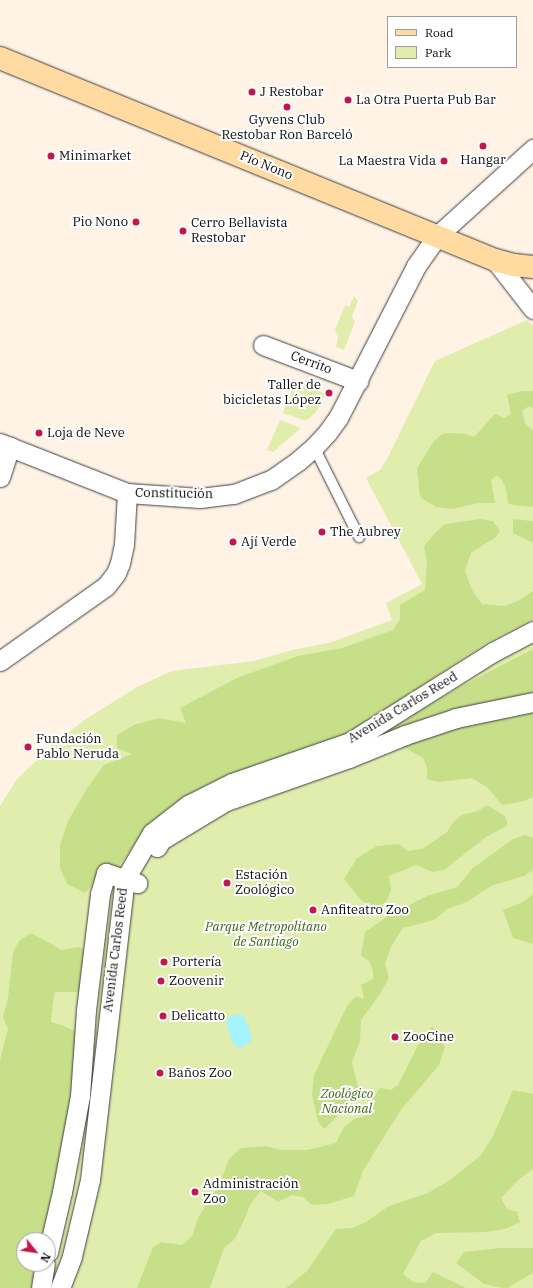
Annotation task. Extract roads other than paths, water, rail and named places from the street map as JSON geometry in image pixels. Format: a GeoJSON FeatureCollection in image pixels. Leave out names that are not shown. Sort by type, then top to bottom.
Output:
{"type":"FeatureCollection","features":[{"type":"Feature","properties":{"kind":"main road","name":"Pío Nono"},"geometry":{"type":"LineString","coordinates":[[0,58],[495,260],[514,265],[533,267]]}},
{"type":"Feature","properties":{"kind":"street","name":"Constitución"},"geometry":{"type":"LineString","coordinates":[[5,445],[127,493],[200,498],[234,494],[271,480],[298,462],[327,433],[338,418],[416,266],[437,236],[533,150]]}},
{"type":"Feature","properties":{"kind":"street"},"geometry":{"type":"LineString","coordinates":[[495,260],[533,309]]}},
{"type":"Feature","properties":{"kind":"street","name":"Cerrito"},"geometry":{"type":"LineString","coordinates":[[263,346],[358,381]]}},
{"type":"Feature","properties":{"kind":"street"},"geometry":{"type":"LineString","coordinates":[[0,477],[5,445]]}},
{"type":"Feature","properties":{"kind":"street"},"geometry":{"type":"LineString","coordinates":[[0,661],[106,586],[116,573],[124,544],[127,493]]}},
{"type":"Feature","properties":{"kind":"street","name":"Avenida Carlos Reed"},"geometry":{"type":"LineString","coordinates":[[60,1288],[72,1256],[90,1180],[131,881],[152,833],[188,805],[232,783],[350,742],[493,652],[533,631]]}},
{"type":"Feature","properties":{"kind":"street"},"geometry":{"type":"LineString","coordinates":[[53,1232],[62,1192],[80,1096],[87,1003],[100,894],[106,872],[131,881],[161,840],[226,801],[350,758],[456,718],[533,702]]}},
{"type":"Feature","properties":{"kind":"street"},"geometry":{"type":"LineString","coordinates":[[40,1288],[43,1272]]}},
{"type":"Feature","properties":{"kind":"lane"},"geometry":{"type":"LineString","coordinates":[[314,446],[359,537]]}},
{"type":"Feature","properties":{"kind":"water"},"geometry":{"type":"Polygon","coordinates":[[[242,1014],[248,1025],[252,1038],[249,1043],[240,1048],[233,1044],[226,1022],[230,1016],[242,1014]]]}},
{"type":"Feature","properties":{"kind":"place","name":"J Restobar"},"geometry":{"type":"Point","coordinates":[252,92]}},
{"type":"Feature","properties":{"kind":"place","name":"La Otra Puerta Pub Bar"},"geometry":{"type":"Point","coordinates":[348,100]}},
{"type":"Feature","properties":{"kind":"place","name":"Gyvens Club Restobar Ron Barceló"},"geometry":{"type":"Point","coordinates":[287,107]}},
{"type":"Feature","properties":{"kind":"place","name":"Hangar"},"geometry":{"type":"Point","coordinates":[483,146]}},
{"type":"Feature","properties":{"kind":"place","name":"Minimarket"},"geometry":{"type":"Point","coordinates":[51,156]}},
{"type":"Feature","properties":{"kind":"place","name":"La Maestra Vida"},"geometry":{"type":"Point","coordinates":[444,161]}},
{"type":"Feature","properties":{"kind":"place","name":"Pio Nono"},"geometry":{"type":"Point","coordinates":[136,222]}},
{"type":"Feature","properties":{"kind":"place","name":"Cerro Bellavista Restobar"},"geometry":{"type":"Point","coordinates":[183,231]}},
{"type":"Feature","properties":{"kind":"place","name":"Taller de bicicletas López"},"geometry":{"type":"Point","coordinates":[329,393]}},
{"type":"Feature","properties":{"kind":"place","name":"Loja de Neve"},"geometry":{"type":"Point","coordinates":[39,433]}},
{"type":"Feature","properties":{"kind":"place","name":"The Aubrey"},"geometry":{"type":"Point","coordinates":[322,532]}},
{"type":"Feature","properties":{"kind":"place","name":"Ají Verde"},"geometry":{"type":"Point","coordinates":[233,542]}},
{"type":"Feature","properties":{"kind":"place","name":"Fundación Pablo Neruda"},"geometry":{"type":"Point","coordinates":[28,747]}},
{"type":"Feature","properties":{"kind":"place","name":"Estación Zoológico"},"geometry":{"type":"Point","coordinates":[227,883]}},
{"type":"Feature","properties":{"kind":"place","name":"Anfiteatro Zoo"},"geometry":{"type":"Point","coordinates":[313,910]}},
{"type":"Feature","properties":{"kind":"place","name":"Portería"},"geometry":{"type":"Point","coordinates":[164,962]}},
{"type":"Feature","properties":{"kind":"place","name":"Zoovenir"},"geometry":{"type":"Point","coordinates":[161,981]}},
{"type":"Feature","properties":{"kind":"place","name":"Delicatto"},"geometry":{"type":"Point","coordinates":[163,1016]}},
{"type":"Feature","properties":{"kind":"place","name":"ZooCine"},"geometry":{"type":"Point","coordinates":[395,1037]}},
{"type":"Feature","properties":{"kind":"place","name":"Baños Zoo"},"geometry":{"type":"Point","coordinates":[160,1073]}},
{"type":"Feature","properties":{"kind":"place","name":"Administración Zoo"},"geometry":{"type":"Point","coordinates":[195,1192]}},
{"type":"Feature","properties":{"kind":"park label","name":"Parque Metropolitano de Santiago"},"geometry":{"type":"Point","coordinates":[266,936]}},
{"type":"Feature","properties":{"kind":"park label","name":"Zoológico Nacional"},"geometry":{"type":"Point","coordinates":[347,1102]}}]}
